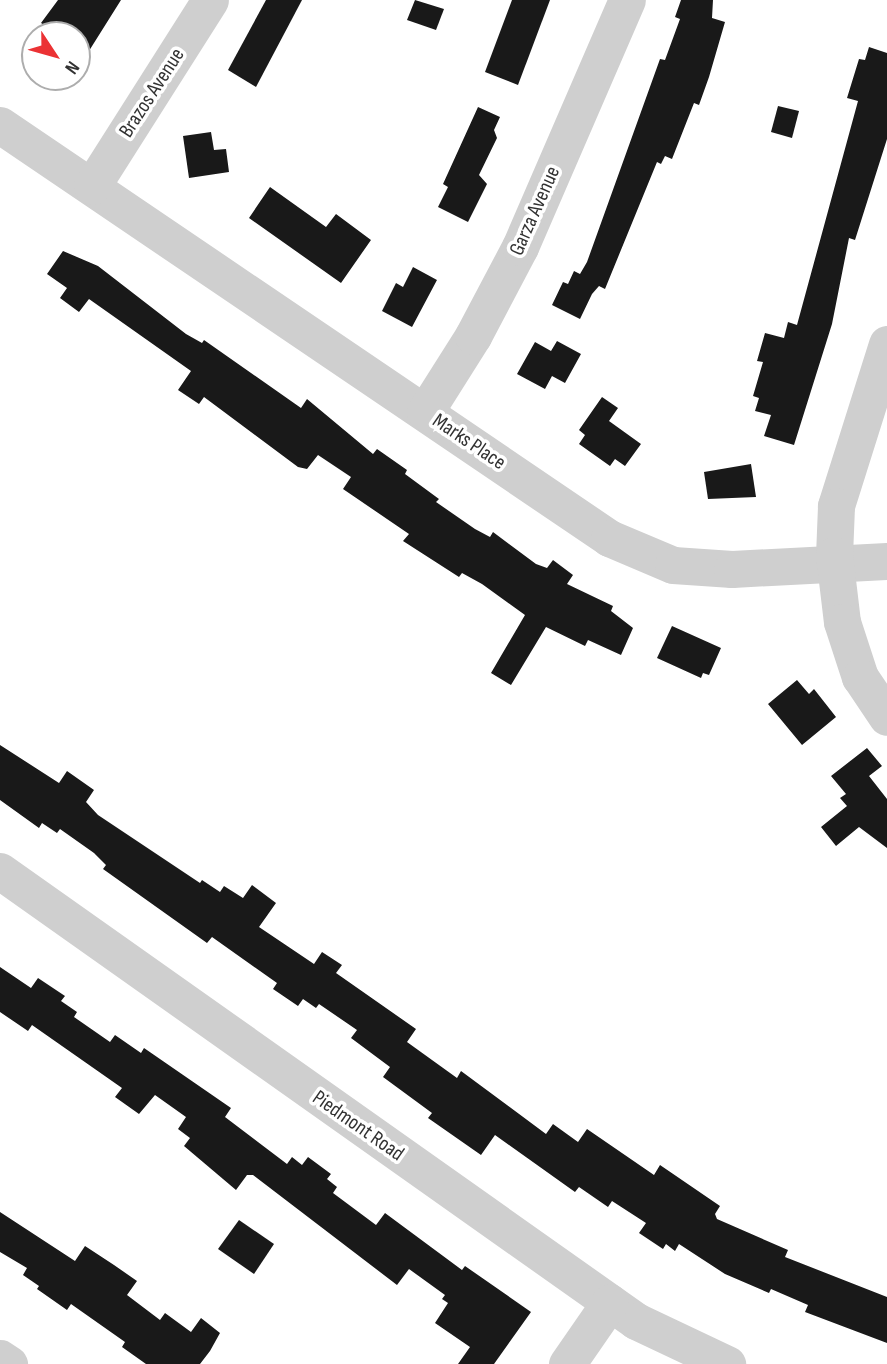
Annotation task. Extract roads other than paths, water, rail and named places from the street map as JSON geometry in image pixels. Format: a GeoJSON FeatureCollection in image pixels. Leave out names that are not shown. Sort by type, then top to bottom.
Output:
{"type":"FeatureCollection","features":[{"type":"Feature","properties":{"kind":"street","name":"Brazos Avenue"},"geometry":{"type":"LineString","coordinates":[[92,186],[210,0]]}},
{"type":"Feature","properties":{"kind":"street","name":"Garza Avenue"},"geometry":{"type":"LineString","coordinates":[[425,412],[473,336],[520,247],[627,0]]}},
{"type":"Feature","properties":{"kind":"street","name":"Marks Place"},"geometry":{"type":"LineString","coordinates":[[0,125],[609,538],[673,565],[732,569],[887,561]]}},
{"type":"Feature","properties":{"kind":"street"},"geometry":{"type":"LineString","coordinates":[[887,344],[836,506],[834,563],[842,622],[860,677],[887,717]]}},
{"type":"Feature","properties":{"kind":"street","name":"Piedmont Road"},"geometry":{"type":"LineString","coordinates":[[0,871],[610,1303],[665,1336],[727,1364]]}},
{"type":"Feature","properties":{"kind":"street"},"geometry":{"type":"LineString","coordinates":[[567,1364],[610,1303]]}},
{"type":"Feature","properties":{"kind":"street"},"geometry":{"type":"LineString","coordinates":[[0,1358],[9,1364]]}}]}
